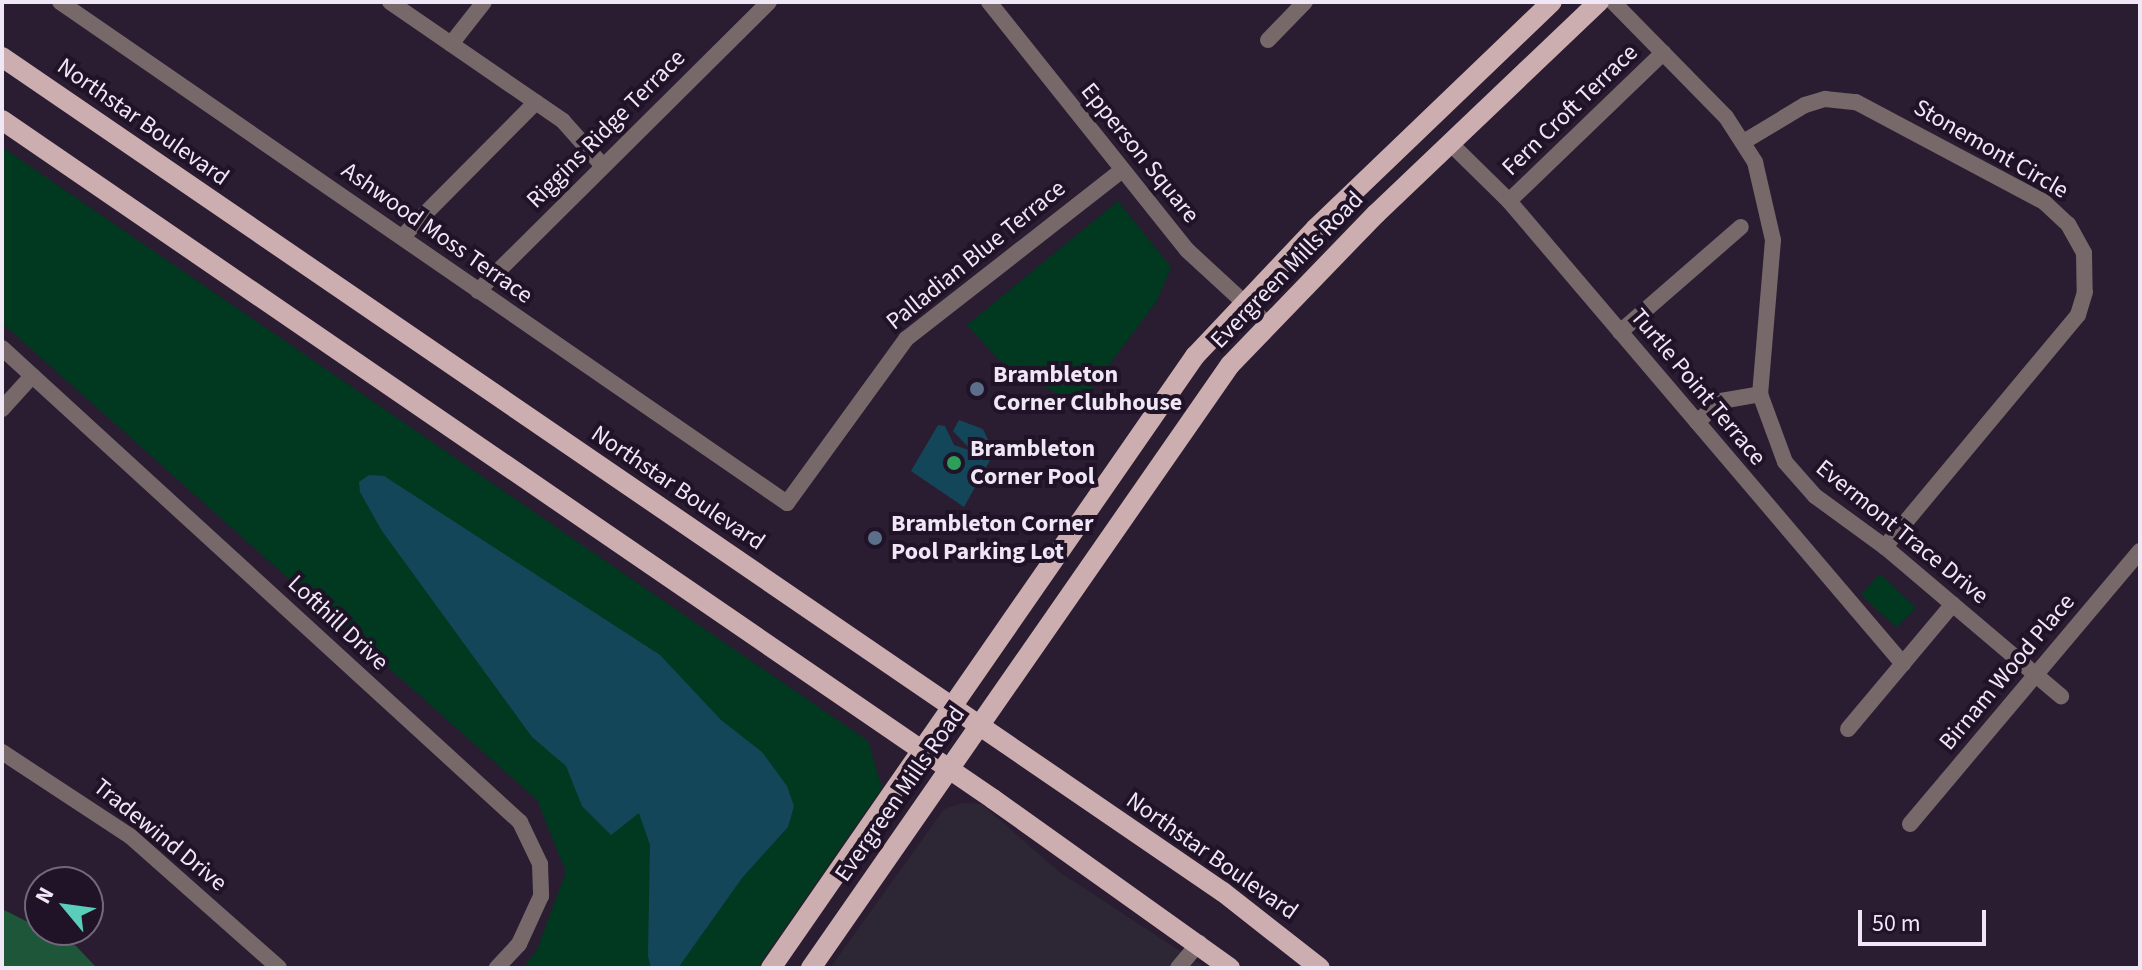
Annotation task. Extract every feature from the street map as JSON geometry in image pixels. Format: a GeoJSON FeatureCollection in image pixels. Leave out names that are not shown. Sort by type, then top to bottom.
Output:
{"type":"FeatureCollection","features":[{"type":"Feature","properties":{"kind":"main road","name":"Evergreen Mills Road"},"geometry":{"type":"LineString","coordinates":[[771,968],[1158,405],[1243,301],[1552,2]]}},
{"type":"Feature","properties":{"kind":"main road","name":"Evergreen Mills Road"},"geometry":{"type":"LineString","coordinates":[[811,968],[1199,404],[1266,323],[1599,2]]}},
{"type":"Feature","properties":{"kind":"main road","name":"Northstar Boulevard"},"geometry":{"type":"LineString","coordinates":[[2,57],[1223,892],[1320,968]]}},
{"type":"Feature","properties":{"kind":"main road"},"geometry":{"type":"LineString","coordinates":[[2,120],[922,751],[1199,943],[1230,968]]}},
{"type":"Feature","properties":{"kind":"street","name":"Ashwood Moss Terrace"},"geometry":{"type":"LineString","coordinates":[[60,2],[787,503]]}},
{"type":"Feature","properties":{"kind":"street"},"geometry":{"type":"LineString","coordinates":[[390,2],[536,102],[583,140],[602,165]]}},
{"type":"Feature","properties":{"kind":"street"},"geometry":{"type":"LineString","coordinates":[[451,44],[484,2]]}},
{"type":"Feature","properties":{"kind":"street","name":"Riggins Ridge Terrace"},"geometry":{"type":"LineString","coordinates":[[478,291],[769,2]]}},
{"type":"Feature","properties":{"kind":"street","name":"Epperson Square"},"geometry":{"type":"LineString","coordinates":[[989,2],[1187,250],[1266,323]]}},
{"type":"Feature","properties":{"kind":"street"},"geometry":{"type":"LineString","coordinates":[[1268,40],[1305,2]]}},
{"type":"Feature","properties":{"kind":"street","name":"Evermont Trace Drive"},"geometry":{"type":"LineString","coordinates":[[1613,2],[1745,141],[1765,191],[1773,240],[1760,394],[1774,442],[1800,481],[1885,547],[2061,696]]}},
{"type":"Feature","properties":{"kind":"street","name":"Fern Croft Terrace"},"geometry":{"type":"LineString","coordinates":[[1509,201],[1663,53]]}},
{"type":"Feature","properties":{"kind":"street","name":"Stonemont Circle"},"geometry":{"type":"LineString","coordinates":[[1745,141],[1805,105],[1825,99],[1856,102],[2044,202],[2068,224],[2084,253],[2085,292],[2078,315],[1885,547]]}},
{"type":"Feature","properties":{"kind":"street"},"geometry":{"type":"LineString","coordinates":[[402,237],[536,102]]}},
{"type":"Feature","properties":{"kind":"street","name":"Turtle Point Terrace"},"geometry":{"type":"LineString","coordinates":[[1451,144],[1509,201],[1903,664]]}},
{"type":"Feature","properties":{"kind":"street","name":"Palladian Blue Terrace"},"geometry":{"type":"LineString","coordinates":[[787,503],[906,339],[1121,171]]}},
{"type":"Feature","properties":{"kind":"street"},"geometry":{"type":"LineString","coordinates":[[1620,332],[1741,227]]}},
{"type":"Feature","properties":{"kind":"street","name":"Lofthill Drive"},"geometry":{"type":"LineString","coordinates":[[2,348],[520,822],[540,864],[541,896],[519,944],[497,968]]}},
{"type":"Feature","properties":{"kind":"street"},"geometry":{"type":"LineString","coordinates":[[2,409],[32,376]]}},
{"type":"Feature","properties":{"kind":"street"},"geometry":{"type":"LineString","coordinates":[[1697,422],[1721,401],[1760,394]]}},
{"type":"Feature","properties":{"kind":"street","name":"Birnam Wood Place"},"geometry":{"type":"LineString","coordinates":[[1910,824],[2140,551]]}},
{"type":"Feature","properties":{"kind":"street"},"geometry":{"type":"LineString","coordinates":[[1848,729],[1953,604]]}},
{"type":"Feature","properties":{"kind":"street","name":"Tradewind Drive"},"geometry":{"type":"LineString","coordinates":[[2,752],[130,836],[279,968]]}},
{"type":"Feature","properties":{"kind":"street"},"geometry":{"type":"LineString","coordinates":[[1178,968],[1199,943]]}},
{"type":"Feature","properties":{"kind":"shaded area"},"geometry":{"type":"Polygon","coordinates":[[[963,803],[982,804],[1058,871],[1206,968],[830,968],[944,809],[963,803]]]}},
{"type":"Feature","properties":{"kind":"green space"},"geometry":{"type":"Polygon","coordinates":[[[2,147],[868,741],[882,788],[757,968],[522,968],[536,952],[566,872],[537,800],[2,323],[2,147]]]}},
{"type":"Feature","properties":{"kind":"green space"},"geometry":{"type":"Polygon","coordinates":[[[1118,201],[1171,267],[1157,301],[1083,400],[1056,393],[999,360],[967,325],[1118,201]]]}},
{"type":"Feature","properties":{"kind":"green space"},"geometry":{"type":"Polygon","coordinates":[[[1880,574],[1916,607],[1897,628],[1861,594],[1880,574]]]}},
{"type":"Feature","properties":{"kind":"green space"},"geometry":{"type":"Polygon","coordinates":[[[2,909],[24,920],[24,946],[76,946],[97,968],[2,968],[2,909]]]}},
{"type":"Feature","properties":{"kind":"water","name":"Brambleton Corner Pool"},"geometry":{"type":"Polygon","coordinates":[[[959,420],[983,429],[994,453],[964,507],[911,471],[938,425],[945,426],[954,445],[972,451],[953,431],[959,420]]]}},
{"type":"Feature","properties":{"kind":"water"},"geometry":{"type":"Polygon","coordinates":[[[369,475],[384,476],[660,655],[721,720],[762,752],[787,786],[794,806],[788,827],[742,878],[678,968],[651,968],[648,956],[650,845],[639,813],[611,835],[582,806],[566,766],[532,737],[382,531],[360,492],[359,482],[369,475]]]}},
{"type":"Feature","properties":{"kind":"place","name":"Brambleton Corner Clubhouse"},"geometry":{"type":"Point","coordinates":[977,389]}},
{"type":"Feature","properties":{"kind":"place","name":"Brambleton Corner Pool"},"geometry":{"type":"Point","coordinates":[954,463]}},
{"type":"Feature","properties":{"kind":"place","name":"Brambleton Corner Pool Parking Lot"},"geometry":{"type":"Point","coordinates":[875,538]}}]}
